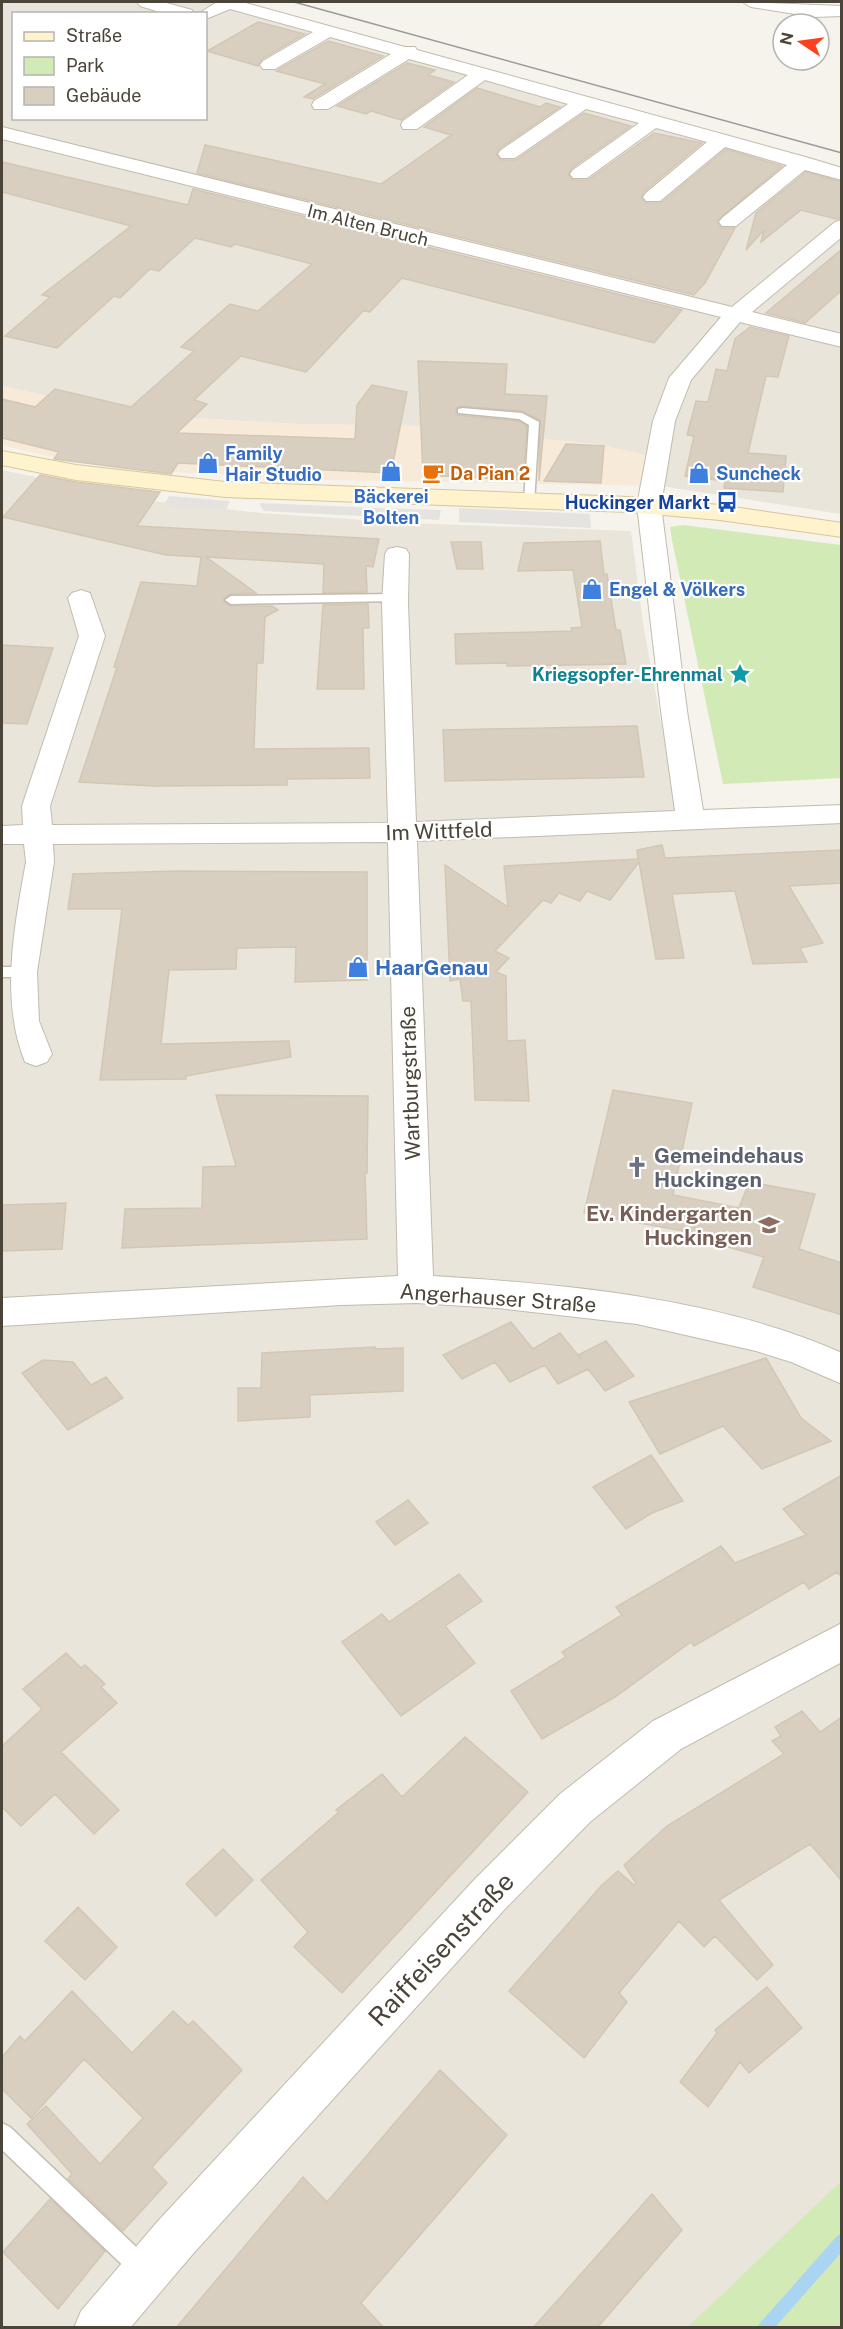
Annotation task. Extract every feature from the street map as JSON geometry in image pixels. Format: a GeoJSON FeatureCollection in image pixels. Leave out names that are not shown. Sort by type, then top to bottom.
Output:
{"type":"FeatureCollection","features":[{"type":"Feature","properties":{"kind":"main road"},"geometry":{"type":"LineString","coordinates":[[2,458],[100,478],[215,491],[650,505],[748,515],[842,530]]}},
{"type":"Feature","properties":{"kind":"street"},"geometry":{"type":"LineString","coordinates":[[146,2],[179,12]]}},
{"type":"Feature","properties":{"kind":"street"},"geometry":{"type":"LineString","coordinates":[[751,2],[814,12],[842,11]]}},
{"type":"Feature","properties":{"kind":"street"},"geometry":{"type":"LineString","coordinates":[[207,14],[228,3],[409,51],[842,174]]}},
{"type":"Feature","properties":{"kind":"street"},"geometry":{"type":"LineString","coordinates":[[269,65],[329,30]]}},
{"type":"Feature","properties":{"kind":"street"},"geometry":{"type":"LineString","coordinates":[[321,105],[409,51]]}},
{"type":"Feature","properties":{"kind":"street"},"geometry":{"type":"LineString","coordinates":[[410,125],[483,73]]}},
{"type":"Feature","properties":{"kind":"street"},"geometry":{"type":"LineString","coordinates":[[508,154],[583,102]]}},
{"type":"Feature","properties":{"kind":"street"},"geometry":{"type":"LineString","coordinates":[[2,133],[16,120]]}},
{"type":"Feature","properties":{"kind":"street"},"geometry":{"type":"LineString","coordinates":[[580,174],[654,121]]}},
{"type":"Feature","properties":{"kind":"street","name":"Im Alten Bruch"},"geometry":{"type":"LineString","coordinates":[[2,133],[842,341]]}},
{"type":"Feature","properties":{"kind":"street"},"geometry":{"type":"LineString","coordinates":[[653,197],[722,141]]}},
{"type":"Feature","properties":{"kind":"street"},"geometry":{"type":"LineString","coordinates":[[729,222],[802,162]]}},
{"type":"Feature","properties":{"kind":"street"},"geometry":{"type":"LineString","coordinates":[[691,822],[674,711],[650,505],[664,421],[680,378],[734,316],[842,226]]}},
{"type":"Feature","properties":{"kind":"street","name":"Wartburgstraße"},"geometry":{"type":"LineString","coordinates":[[397,554],[395,598],[416,1289]]}},
{"type":"Feature","properties":{"kind":"street"},"geometry":{"type":"LineString","coordinates":[[36,1054],[23,1021],[12,972],[40,862],[36,835],[36,806],[92,636],[81,598]]}},
{"type":"Feature","properties":{"kind":"street","name":"Im Wittfeld"},"geometry":{"type":"LineString","coordinates":[[2,835],[403,832],[691,822],[842,814]]}},
{"type":"Feature","properties":{"kind":"street","name":"Angerhauser Straße"},"geometry":{"type":"LineString","coordinates":[[2,1312],[341,1291],[416,1289],[498,1294],[637,1310],[756,1337],[800,1350],[842,1369]]}},
{"type":"Feature","properties":{"kind":"street","name":"Raiffeisenstraße"},"geometry":{"type":"LineString","coordinates":[[98,2328],[146,2272],[489,1895],[575,1808],[666,1735],[842,1641]]}},
{"type":"Feature","properties":{"kind":"lane"},"geometry":{"type":"LineString","coordinates":[[462,411],[522,416],[534,424],[530,501]]}},
{"type":"Feature","properties":{"kind":"lane"},"geometry":{"type":"LineString","coordinates":[[231,600],[395,598]]}},
{"type":"Feature","properties":{"kind":"lane"},"geometry":{"type":"LineString","coordinates":[[2,2135],[146,2272]]}},
{"type":"Feature","properties":{"kind":"shaded area"},"geometry":{"type":"Polygon","coordinates":[[[2,2],[213,2],[841,180],[841,514],[661,486],[666,459],[594,444],[424,426],[298,424],[137,415],[2,386],[2,2]]]}},
{"type":"Feature","properties":{"kind":"shaded area"},"geometry":{"type":"Polygon","coordinates":[[[2,386],[137,415],[298,424],[424,426],[594,444],[666,459],[661,486],[327,480],[133,470],[72,462],[2,445],[2,386]]]}},
{"type":"Feature","properties":{"kind":"shaded area"},"geometry":{"type":"Polygon","coordinates":[[[2,470],[144,500],[261,513],[409,523],[631,531],[644,630],[678,814],[841,816],[841,2181],[689,2327],[2,2327],[2,470]]]}},
{"type":"Feature","properties":{"kind":"shaded area"},"geometry":{"type":"Polygon","coordinates":[[[169,496],[230,501],[226,510],[164,505],[169,496]]]}},
{"type":"Feature","properties":{"kind":"shaded area"},"geometry":{"type":"Polygon","coordinates":[[[259,503],[441,510],[439,520],[264,511],[259,503]]]}},
{"type":"Feature","properties":{"kind":"shaded area"},"geometry":{"type":"Polygon","coordinates":[[[459,508],[590,514],[591,528],[459,522],[459,508]]]}},
{"type":"Feature","properties":{"kind":"green space"},"geometry":{"type":"Polygon","coordinates":[[[683,525],[841,545],[841,778],[723,784],[672,540],[670,527],[683,525]]]}},
{"type":"Feature","properties":{"kind":"green space"},"geometry":{"type":"Polygon","coordinates":[[[841,2181],[841,2327],[689,2327],[691,2324],[841,2181]]]}},
{"type":"Feature","properties":{"kind":"building"},"geometry":{"type":"Polygon","coordinates":[[[258,22],[305,34],[262,59],[258,66],[207,51],[258,22]]]}},
{"type":"Feature","properties":{"kind":"building"},"geometry":{"type":"Polygon","coordinates":[[[328,41],[383,56],[313,99],[304,97],[325,84],[276,71],[328,41]]]}},
{"type":"Feature","properties":{"kind":"building"},"geometry":{"type":"Polygon","coordinates":[[[407,63],[435,70],[428,75],[454,82],[401,120],[371,111],[366,114],[337,106],[407,63]]]}},
{"type":"Feature","properties":{"kind":"building"},"geometry":{"type":"Polygon","coordinates":[[[477,88],[540,107],[546,103],[560,107],[500,148],[496,154],[501,160],[516,160],[584,113],[631,126],[572,168],[568,174],[573,180],[588,180],[654,133],[702,143],[645,191],[641,197],[646,203],[661,203],[726,149],[782,166],[717,221],[722,228],[735,228],[705,283],[694,295],[197,173],[205,145],[381,184],[451,135],[424,127],[477,88]]]}},
{"type":"Feature","properties":{"kind":"building"},"geometry":{"type":"Polygon","coordinates":[[[2,162],[188,205],[193,189],[682,310],[654,343],[402,278],[370,312],[363,311],[306,372],[241,356],[194,400],[207,404],[177,433],[355,439],[357,405],[372,385],[407,392],[391,473],[178,463],[171,474],[54,459],[59,452],[2,438],[2,399],[35,407],[55,389],[131,407],[194,351],[181,347],[230,304],[258,311],[312,264],[235,244],[231,247],[195,238],[159,271],[150,269],[120,298],[114,296],[57,348],[5,336],[50,297],[42,295],[131,226],[2,192],[2,162]]]}},
{"type":"Feature","properties":{"kind":"building"},"geometry":{"type":"Polygon","coordinates":[[[806,172],[842,182],[842,218],[836,219],[801,210],[761,242],[764,230],[746,250],[756,213],[806,172]]]}},
{"type":"Feature","properties":{"kind":"building"},"geometry":{"type":"Polygon","coordinates":[[[842,249],[842,290],[805,323],[766,313],[842,249]]]}},
{"type":"Feature","properties":{"kind":"building"},"geometry":{"type":"Polygon","coordinates":[[[750,327],[789,336],[778,377],[766,376],[748,453],[786,456],[783,492],[724,488],[725,481],[685,476],[694,436],[687,435],[696,401],[708,402],[716,369],[727,371],[735,339],[750,327]]]}},
{"type":"Feature","properties":{"kind":"building"},"geometry":{"type":"Polygon","coordinates":[[[418,361],[507,364],[505,394],[547,396],[539,481],[540,420],[522,411],[462,406],[456,408],[456,415],[518,421],[527,426],[523,480],[423,475],[418,361]]]}},
{"type":"Feature","properties":{"kind":"building"},"geometry":{"type":"Polygon","coordinates":[[[566,444],[604,446],[601,483],[544,481],[566,444]]]}},
{"type":"Feature","properties":{"kind":"building"},"geometry":{"type":"Polygon","coordinates":[[[40,475],[76,482],[160,492],[137,526],[379,539],[373,567],[366,566],[367,592],[323,593],[324,564],[206,557],[256,593],[231,594],[224,598],[224,602],[231,606],[272,606],[278,610],[265,617],[263,663],[257,663],[254,749],[369,748],[370,778],[287,779],[287,785],[154,786],[79,782],[117,667],[114,667],[141,582],[197,586],[201,557],[166,555],[3,517],[40,475]]]}},
{"type":"Feature","properties":{"kind":"building"},"geometry":{"type":"Polygon","coordinates":[[[600,541],[604,574],[607,574],[616,630],[620,630],[626,664],[507,666],[507,663],[456,664],[455,634],[572,631],[571,628],[582,627],[573,570],[518,571],[524,543],[600,541]]]}},
{"type":"Feature","properties":{"kind":"building"},"geometry":{"type":"Polygon","coordinates":[[[451,542],[481,542],[483,569],[457,569],[451,542]]]}},
{"type":"Feature","properties":{"kind":"building"},"geometry":{"type":"Polygon","coordinates":[[[368,604],[369,628],[363,628],[364,689],[317,689],[323,605],[368,604]]]}},
{"type":"Feature","properties":{"kind":"building"},"geometry":{"type":"Polygon","coordinates":[[[2,645],[53,648],[27,724],[2,723],[2,645]]]}},
{"type":"Feature","properties":{"kind":"building"},"geometry":{"type":"Polygon","coordinates":[[[637,726],[644,777],[445,781],[443,730],[637,726]]]}},
{"type":"Feature","properties":{"kind":"building"},"geometry":{"type":"Polygon","coordinates":[[[662,845],[665,858],[842,850],[842,883],[789,886],[823,943],[800,948],[807,962],[753,964],[735,891],[672,894],[684,958],[656,959],[639,862],[610,900],[587,891],[580,901],[559,893],[551,903],[543,900],[495,951],[509,958],[496,972],[506,976],[507,1041],[525,1040],[529,1101],[475,1100],[471,1001],[463,1001],[460,979],[450,981],[445,865],[508,907],[504,866],[638,859],[637,850],[662,845]]]}},
{"type":"Feature","properties":{"kind":"building"},"geometry":{"type":"Polygon","coordinates":[[[176,871],[367,872],[367,980],[295,982],[296,947],[237,948],[236,969],[169,970],[161,1044],[289,1041],[291,1057],[186,1076],[186,1079],[100,1080],[122,909],[68,909],[73,874],[176,871]]]}},
{"type":"Feature","properties":{"kind":"building"},"geometry":{"type":"Polygon","coordinates":[[[613,1090],[692,1103],[673,1195],[739,1208],[749,1182],[815,1194],[799,1249],[842,1263],[842,1315],[753,1287],[764,1257],[724,1246],[727,1239],[584,1213],[613,1090]]]}},
{"type":"Feature","properties":{"kind":"building"},"geometry":{"type":"Polygon","coordinates":[[[216,1095],[368,1096],[367,1173],[365,1173],[367,1239],[122,1248],[125,1209],[202,1208],[203,1167],[236,1166],[216,1095]]]}},
{"type":"Feature","properties":{"kind":"building"},"geometry":{"type":"Polygon","coordinates":[[[66,1203],[62,1249],[2,1251],[2,1205],[66,1203]]]}},
{"type":"Feature","properties":{"kind":"building"},"geometry":{"type":"Polygon","coordinates":[[[511,1322],[533,1349],[560,1333],[581,1359],[578,1355],[606,1341],[634,1376],[605,1391],[588,1369],[558,1384],[545,1365],[510,1382],[495,1362],[462,1379],[443,1355],[511,1322]]]}},
{"type":"Feature","properties":{"kind":"building"},"geometry":{"type":"Polygon","coordinates":[[[375,1347],[375,1349],[403,1348],[403,1391],[310,1395],[310,1417],[238,1421],[238,1388],[261,1388],[262,1353],[375,1347]]]}},
{"type":"Feature","properties":{"kind":"building"},"geometry":{"type":"Polygon","coordinates":[[[766,1358],[801,1418],[831,1441],[762,1469],[723,1426],[660,1454],[629,1402],[766,1358]]]}},
{"type":"Feature","properties":{"kind":"building"},"geometry":{"type":"Polygon","coordinates":[[[43,1360],[73,1362],[91,1385],[106,1377],[123,1398],[68,1430],[22,1373],[43,1360]]]}},
{"type":"Feature","properties":{"kind":"building"},"geometry":{"type":"Polygon","coordinates":[[[651,1455],[683,1501],[652,1513],[626,1529],[593,1487],[651,1455]]]}},
{"type":"Feature","properties":{"kind":"building"},"geometry":{"type":"Polygon","coordinates":[[[842,1475],[842,1577],[837,1572],[809,1589],[804,1582],[694,1646],[691,1642],[615,1697],[542,1739],[511,1691],[566,1657],[562,1652],[622,1615],[616,1607],[721,1546],[735,1563],[806,1535],[783,1509],[842,1475]]]}},
{"type":"Feature","properties":{"kind":"building"},"geometry":{"type":"Polygon","coordinates":[[[408,1500],[428,1523],[395,1545],[376,1522],[408,1500]]]}},
{"type":"Feature","properties":{"kind":"building"},"geometry":{"type":"Polygon","coordinates":[[[459,1574],[482,1601],[445,1626],[475,1663],[401,1716],[342,1642],[382,1614],[389,1622],[459,1574]]]}},
{"type":"Feature","properties":{"kind":"building"},"geometry":{"type":"Polygon","coordinates":[[[66,1653],[81,1668],[85,1665],[105,1684],[101,1687],[117,1703],[61,1752],[119,1810],[94,1834],[55,1794],[21,1826],[2,1807],[2,1746],[42,1709],[23,1689],[66,1653]]]}},
{"type":"Feature","properties":{"kind":"building"},"geometry":{"type":"Polygon","coordinates":[[[802,1711],[820,1732],[842,1717],[842,1881],[810,1844],[719,1900],[773,1965],[757,1980],[715,1936],[704,1947],[679,1921],[619,1993],[627,2002],[584,2058],[509,1991],[602,1885],[618,1871],[634,1885],[636,1883],[624,1865],[667,1826],[784,1754],[772,1741],[781,1736],[775,1727],[802,1711]]]}},
{"type":"Feature","properties":{"kind":"building"},"geometry":{"type":"Polygon","coordinates":[[[465,1737],[528,1792],[342,1993],[294,1947],[308,1932],[261,1880],[339,1812],[336,1810],[382,1774],[402,1797],[465,1737]]]}},
{"type":"Feature","properties":{"kind":"building"},"geometry":{"type":"Polygon","coordinates":[[[223,1849],[253,1880],[216,1916],[186,1884],[223,1849]]]}},
{"type":"Feature","properties":{"kind":"building"},"geometry":{"type":"Polygon","coordinates":[[[78,1907],[117,1947],[85,1980],[45,1941],[78,1907]]]}},
{"type":"Feature","properties":{"kind":"building"},"geometry":{"type":"Polygon","coordinates":[[[767,1987],[802,2028],[749,2073],[740,2062],[708,2107],[680,2082],[717,2033],[715,2030],[767,1987]]]}},
{"type":"Feature","properties":{"kind":"building"},"geometry":{"type":"Polygon","coordinates":[[[72,1991],[132,2053],[173,2011],[188,2025],[193,2021],[242,2070],[152,2167],[167,2183],[123,2231],[68,2179],[72,2174],[27,2124],[46,2106],[100,2164],[143,2118],[84,2059],[31,2118],[2,2089],[2,2057],[20,2036],[25,2041],[72,1991]]]}},
{"type":"Feature","properties":{"kind":"building"},"geometry":{"type":"Polygon","coordinates":[[[440,2070],[507,2135],[361,2303],[384,2328],[176,2328],[303,2177],[327,2202],[440,2070]]]}},
{"type":"Feature","properties":{"kind":"building"},"geometry":{"type":"Polygon","coordinates":[[[652,2194],[682,2230],[597,2328],[533,2328],[652,2194]]]}},
{"type":"Feature","properties":{"kind":"building"},"geometry":{"type":"Polygon","coordinates":[[[50,2199],[105,2251],[58,2309],[3,2252],[50,2199]]]}},
{"type":"Feature","properties":{"kind":"waterway"},"geometry":{"type":"LineString","coordinates":[[765,2328],[842,2241]]}},
{"type":"Feature","properties":{"kind":"tram line"},"geometry":{"type":"LineString","coordinates":[[294,2],[842,153]]}},
{"type":"Feature","properties":{"kind":"place","name":"Family Hair Studio"},"geometry":{"type":"Point","coordinates":[208,463]}},
{"type":"Feature","properties":{"kind":"place","name":"Bäckerei Bolten"},"geometry":{"type":"Point","coordinates":[391,471]}},
{"type":"Feature","properties":{"kind":"place","name":"Da Pian 2"},"geometry":{"type":"Point","coordinates":[433,473]}},
{"type":"Feature","properties":{"kind":"place","name":"Suncheck"},"geometry":{"type":"Point","coordinates":[699,473]}},
{"type":"Feature","properties":{"kind":"place","name":"Huckinger Markt"},"geometry":{"type":"Point","coordinates":[727,502]}},
{"type":"Feature","properties":{"kind":"place","name":"Engel & Völkers"},"geometry":{"type":"Point","coordinates":[592,589]}},
{"type":"Feature","properties":{"kind":"place","name":"Kriegsopfer-Ehrenmal"},"geometry":{"type":"Point","coordinates":[740,674]}},
{"type":"Feature","properties":{"kind":"place","name":"HaarGenau"},"geometry":{"type":"Point","coordinates":[358,967]}},
{"type":"Feature","properties":{"kind":"place","name":"Gemeindehaus Huckingen"},"geometry":{"type":"Point","coordinates":[637,1167]}},
{"type":"Feature","properties":{"kind":"place","name":"Ev. Kindergarten Huckingen"},"geometry":{"type":"Point","coordinates":[769,1225]}}]}
